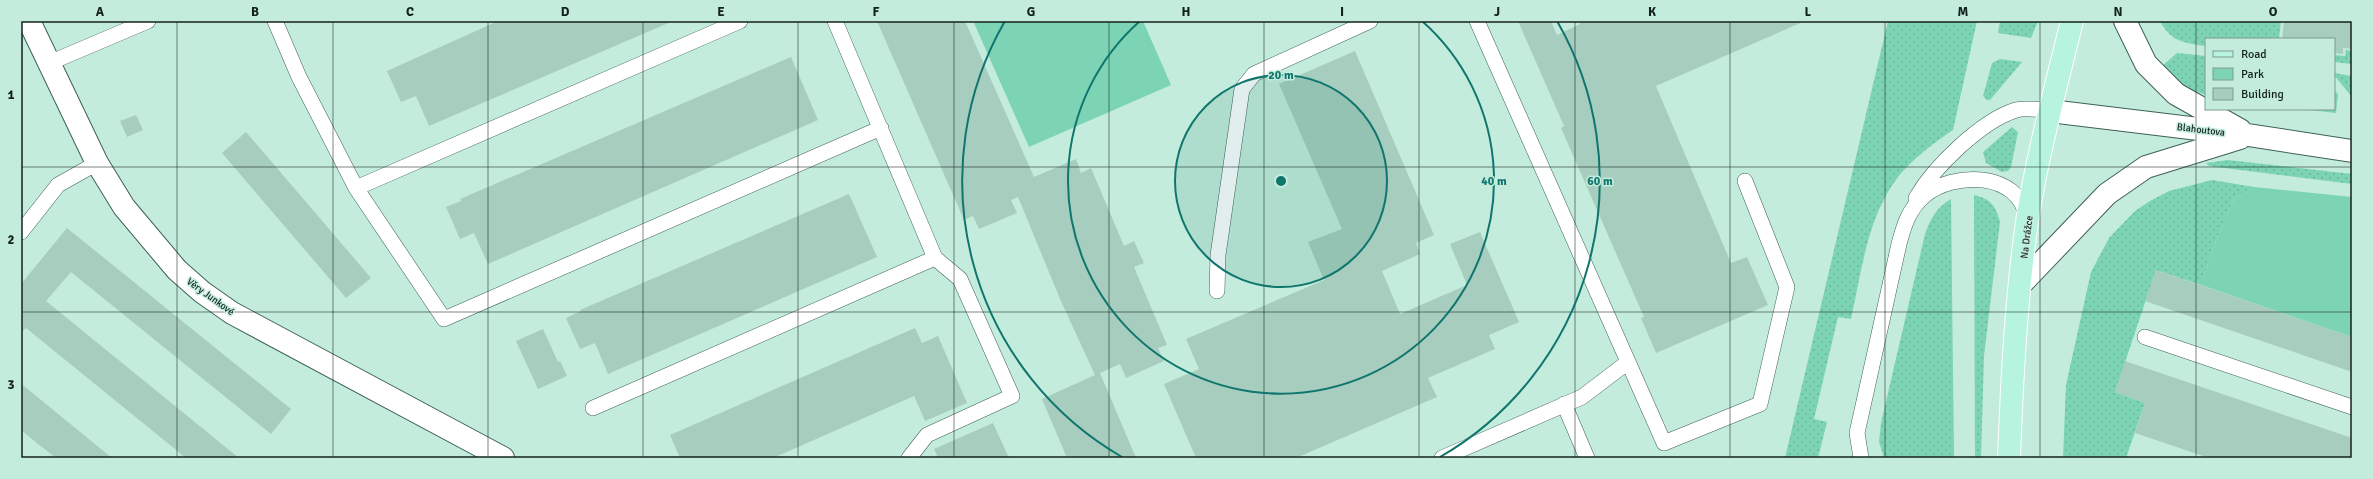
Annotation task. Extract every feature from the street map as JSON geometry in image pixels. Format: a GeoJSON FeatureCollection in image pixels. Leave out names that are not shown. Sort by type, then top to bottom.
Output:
{"type":"FeatureCollection","features":[{"type":"Feature","properties":{"kind":"main road","name":"Na Drážce"},"geometry":{"type":"LineString","coordinates":[[2009,458],[2012,380],[2027,222],[2050,111],[2072,21]]}},
{"type":"Feature","properties":{"kind":"street","name":"Věry Junkové"},"geometry":{"type":"LineString","coordinates":[[29,21],[96,163],[116,195],[144,233],[177,270],[202,292],[232,313],[321,362],[504,458]]}},
{"type":"Feature","properties":{"kind":"street"},"geometry":{"type":"LineString","coordinates":[[2125,21],[2146,64],[2176,94],[2248,135]]}},
{"type":"Feature","properties":{"kind":"street","name":"Blahoutova"},"geometry":{"type":"LineString","coordinates":[[2050,111],[2248,135],[2352,151]]}},
{"type":"Feature","properties":{"kind":"street"},"geometry":{"type":"LineString","coordinates":[[2021,284],[2107,194],[2146,167],[2248,135]]}},
{"type":"Feature","properties":{"kind":"lane"},"geometry":{"type":"LineString","coordinates":[[49,63],[148,21]]}},
{"type":"Feature","properties":{"kind":"lane"},"geometry":{"type":"LineString","coordinates":[[275,21],[299,77],[356,188],[444,319],[881,128]]}},
{"type":"Feature","properties":{"kind":"lane"},"geometry":{"type":"LineString","coordinates":[[356,188],[740,21]]}},
{"type":"Feature","properties":{"kind":"lane"},"geometry":{"type":"LineString","coordinates":[[835,21],[936,258],[960,279],[1012,396],[927,435],[909,458]]}},
{"type":"Feature","properties":{"kind":"lane"},"geometry":{"type":"LineString","coordinates":[[1217,291],[1218,255],[1242,88],[1254,74],[1370,21]]}},
{"type":"Feature","properties":{"kind":"lane"},"geometry":{"type":"LineString","coordinates":[[1477,21],[1664,443],[1760,404],[1787,287],[1745,181]]}},
{"type":"Feature","properties":{"kind":"lane"},"geometry":{"type":"LineString","coordinates":[[1849,458],[1857,433],[1899,244],[1916,197],[1940,166],[1968,140],[1998,119],[2017,110],[2050,111]]}},
{"type":"Feature","properties":{"kind":"lane"},"geometry":{"type":"LineString","coordinates":[[21,232],[58,185],[96,163]]}},
{"type":"Feature","properties":{"kind":"lane"},"geometry":{"type":"LineString","coordinates":[[1908,216],[1924,196],[1938,187],[1958,180],[1974,179],[1998,184],[2007,190],[2021,203],[2026,213],[2027,222]]}},
{"type":"Feature","properties":{"kind":"lane"},"geometry":{"type":"LineString","coordinates":[[594,408],[936,258]]}},
{"type":"Feature","properties":{"kind":"lane"},"geometry":{"type":"LineString","coordinates":[[2145,337],[2352,407]]}},
{"type":"Feature","properties":{"kind":"lane"},"geometry":{"type":"LineString","coordinates":[[1442,458],[1582,397],[1628,362]]}},
{"type":"Feature","properties":{"kind":"lane"},"geometry":{"type":"LineString","coordinates":[[1564,404],[1587,458]]}},
{"type":"Feature","properties":{"kind":"lane"},"geometry":{"type":"LineString","coordinates":[[1857,433],[1861,458]]}},
{"type":"Feature","properties":{"kind":"green space"},"geometry":{"type":"Polygon","coordinates":[[[979,21],[1143,21],[1171,85],[1029,147],[974,23],[979,21]]]}},
{"type":"Feature","properties":{"kind":"green space"},"geometry":{"type":"Polygon","coordinates":[[[1888,21],[1977,21],[1953,130],[1933,144],[1903,171],[1891,187],[1874,222],[1868,241],[1851,319],[1838,317],[1814,419],[1827,422],[1818,458],[1785,458],[1888,21]]]}},
{"type":"Feature","properties":{"kind":"green space"},"geometry":{"type":"Polygon","coordinates":[[[2000,21],[2038,21],[2031,38],[1998,33],[2000,21]]]}},
{"type":"Feature","properties":{"kind":"green space"},"geometry":{"type":"Polygon","coordinates":[[[2160,21],[2281,21],[2279,38],[2205,38],[2205,46],[2191,44],[2179,40],[2164,28],[2160,21]]]}},
{"type":"Feature","properties":{"kind":"green space"},"geometry":{"type":"Polygon","coordinates":[[[2346,50],[2352,51],[2352,64],[2335,62],[2335,55],[2345,56],[2346,50]]]}},
{"type":"Feature","properties":{"kind":"green space"},"geometry":{"type":"Polygon","coordinates":[[[2177,53],[2205,56],[2205,95],[2179,85],[2161,67],[2177,53]]]}},
{"type":"Feature","properties":{"kind":"green space"},"geometry":{"type":"Polygon","coordinates":[[[2000,59],[2022,62],[1990,100],[1987,100],[1983,96],[1992,63],[2000,59]]]}},
{"type":"Feature","properties":{"kind":"green space"},"geometry":{"type":"Polygon","coordinates":[[[2335,73],[2352,76],[2352,97],[2335,76],[2335,73]]]}},
{"type":"Feature","properties":{"kind":"green space"},"geometry":{"type":"Polygon","coordinates":[[[2335,91],[2338,94],[2336,113],[2310,110],[2335,110],[2335,91]]]}},
{"type":"Feature","properties":{"kind":"green space"},"geometry":{"type":"Polygon","coordinates":[[[2012,127],[2018,132],[2011,167],[2008,171],[2002,172],[1986,163],[1983,152],[2012,127]]]}},
{"type":"Feature","properties":{"kind":"green space"},"geometry":{"type":"Polygon","coordinates":[[[2228,160],[2352,174],[2352,184],[2209,166],[2206,163],[2228,160]]]}},
{"type":"Feature","properties":{"kind":"green space"},"geometry":{"type":"Polygon","coordinates":[[[2212,180],[2254,187],[2234,199],[2213,248],[2201,285],[2156,270],[2115,392],[2145,403],[2126,458],[2063,458],[2066,385],[2091,272],[2109,238],[2135,211],[2150,201],[2169,191],[2212,180]]]}},
{"type":"Feature","properties":{"kind":"green space"},"geometry":{"type":"Polygon","coordinates":[[[2254,187],[2352,197],[2352,337],[2201,285],[2213,248],[2234,199],[2254,187]]]}},
{"type":"Feature","properties":{"kind":"green space"},"geometry":{"type":"Polygon","coordinates":[[[1974,195],[1989,201],[1992,204],[1997,212],[2000,222],[1984,356],[1981,458],[1975,458],[1974,195]]]}},
{"type":"Feature","properties":{"kind":"green space"},"geometry":{"type":"Polygon","coordinates":[[[1951,199],[1954,458],[1884,458],[1879,442],[1881,423],[1925,234],[1929,223],[1935,214],[1941,206],[1951,199]]]}},
{"type":"Feature","properties":{"kind":"building"},"geometry":{"type":"Polygon","coordinates":[[[498,21],[673,21],[429,126],[416,96],[401,102],[387,71],[498,21]]]}},
{"type":"Feature","properties":{"kind":"building"},"geometry":{"type":"Polygon","coordinates":[[[877,21],[965,21],[1034,177],[1076,159],[1081,173],[1091,168],[1124,246],[1134,241],[1144,263],[1134,267],[1167,345],[1158,348],[1164,361],[1126,378],[1120,364],[1100,373],[1136,458],[1067,458],[1042,399],[1095,375],[1060,299],[1018,197],[1011,200],[1017,213],[979,229],[973,216],[964,220],[877,21]]]}},
{"type":"Feature","properties":{"kind":"building"},"geometry":{"type":"Polygon","coordinates":[[[1518,21],[1551,21],[1557,35],[1580,24],[1579,21],[1805,21],[1656,86],[1731,263],[1747,257],[1768,305],[1656,353],[1641,318],[1644,317],[1561,128],[1564,126],[1518,21]]]}},
{"type":"Feature","properties":{"kind":"building"},"geometry":{"type":"Polygon","coordinates":[[[2284,21],[2352,21],[2352,49],[2343,48],[2343,54],[2335,53],[2335,38],[2282,38],[2284,21]]]}},
{"type":"Feature","properties":{"kind":"building"},"geometry":{"type":"Polygon","coordinates":[[[1355,51],[1434,235],[1416,243],[1420,254],[1382,271],[1400,314],[1467,285],[1450,244],[1480,232],[1519,322],[1489,335],[1495,349],[1428,378],[1437,397],[1296,458],[1196,458],[1164,384],[1199,369],[1186,339],[1324,280],[1308,242],[1342,229],[1279,84],[1355,51]]]}},
{"type":"Feature","properties":{"kind":"building"},"geometry":{"type":"Polygon","coordinates":[[[791,57],[818,120],[488,264],[474,233],[460,239],[446,207],[461,201],[460,199],[791,57]]]}},
{"type":"Feature","properties":{"kind":"building"},"geometry":{"type":"Polygon","coordinates":[[[136,115],[143,130],[127,137],[120,121],[136,115]]]}},
{"type":"Feature","properties":{"kind":"building"},"geometry":{"type":"Polygon","coordinates":[[[246,132],[371,278],[346,298],[222,153],[246,132]]]}},
{"type":"Feature","properties":{"kind":"building"},"geometry":{"type":"Polygon","coordinates":[[[849,194],[877,257],[608,374],[595,343],[580,349],[566,318],[581,311],[580,310],[849,194]]]}},
{"type":"Feature","properties":{"kind":"building"},"geometry":{"type":"Polygon","coordinates":[[[67,228],[291,409],[271,434],[71,272],[46,301],[239,458],[186,458],[26,328],[21,333],[21,284],[67,228]]]}},
{"type":"Feature","properties":{"kind":"building"},"geometry":{"type":"Polygon","coordinates":[[[2156,270],[2352,337],[2352,372],[2145,301],[2156,270]]]}},
{"type":"Feature","properties":{"kind":"building"},"geometry":{"type":"Polygon","coordinates":[[[915,328],[922,343],[938,336],[967,403],[925,421],[914,396],[773,458],[680,458],[670,435],[915,328]]]}},
{"type":"Feature","properties":{"kind":"building"},"geometry":{"type":"Polygon","coordinates":[[[543,329],[558,362],[560,361],[567,376],[538,389],[516,341],[543,329]]]}},
{"type":"Feature","properties":{"kind":"building"},"geometry":{"type":"Polygon","coordinates":[[[2125,361],[2352,438],[2352,458],[2209,458],[2135,433],[2145,403],[2115,392],[2125,361]]]}},
{"type":"Feature","properties":{"kind":"building"},"geometry":{"type":"Polygon","coordinates":[[[21,384],[112,458],[56,458],[38,444],[21,430],[21,384]]]}},
{"type":"Feature","properties":{"kind":"building"},"geometry":{"type":"Polygon","coordinates":[[[993,423],[1009,458],[938,458],[934,449],[993,423]]]}}]}
